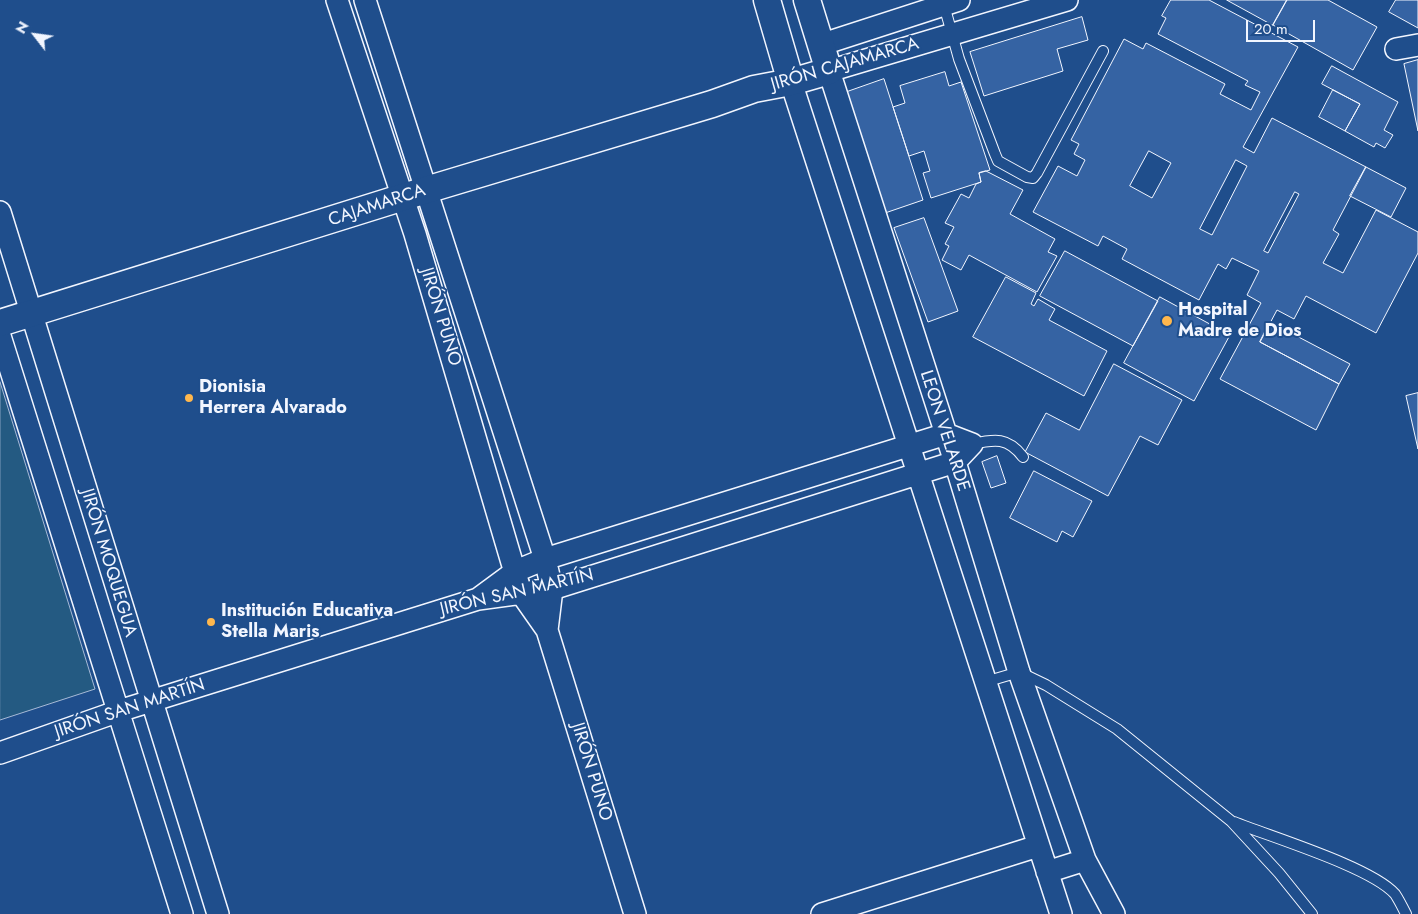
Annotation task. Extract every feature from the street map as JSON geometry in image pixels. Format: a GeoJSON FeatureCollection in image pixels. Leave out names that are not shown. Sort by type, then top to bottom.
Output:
{"type":"FeatureCollection","features":[{"type":"Feature","properties":{"kind":"street","name":"JIRÓN PUNO"},"geometry":{"type":"LineString","coordinates":[[337,0],[415,194],[545,559],[552,588],[547,630]]}},
{"type":"Feature","properties":{"kind":"street","name":"JIRÓN PUNO"},"geometry":{"type":"LineString","coordinates":[[365,0],[521,593],[547,630],[635,914]]}},
{"type":"Feature","properties":{"kind":"street"},"geometry":{"type":"LineString","coordinates":[[767,0],[917,474],[1061,914]]}},
{"type":"Feature","properties":{"kind":"street","name":"LEON VELARDE"},"geometry":{"type":"LineString","coordinates":[[807,0],[955,462],[1019,672],[1085,860],[1114,914]]}},
{"type":"Feature","properties":{"kind":"street","name":"JIRÓN CAJAMARCA"},"geometry":{"type":"LineString","coordinates":[[788,71],[829,71],[1067,0]]}},
{"type":"Feature","properties":{"kind":"street","name":"JIRÓN CAJAMARCA"},"geometry":{"type":"LineString","coordinates":[[754,89],[788,71],[820,45],[952,2]]}},
{"type":"Feature","properties":{"kind":"street"},"geometry":{"type":"LineString","coordinates":[[1396,49],[1418,45]]}},
{"type":"Feature","properties":{"kind":"street","name":"CAJAMARCA"},"geometry":{"type":"LineString","coordinates":[[0,324],[415,194],[712,104],[754,89]]}},
{"type":"Feature","properties":{"kind":"street","name":"JIRÓN MOQUEGUA"},"geometry":{"type":"LineString","coordinates":[[0,212],[218,914]]}},
{"type":"Feature","properties":{"kind":"street","name":"JIRÓN MOQUEGUA"},"geometry":{"type":"LineString","coordinates":[[0,336],[182,914]]}},
{"type":"Feature","properties":{"kind":"street"},"geometry":{"type":"LineString","coordinates":[[478,599],[516,571],[545,559],[908,445],[946,434],[972,444]]}},
{"type":"Feature","properties":{"kind":"street","name":"JIRÓN SAN MARTÍN"},"geometry":{"type":"LineString","coordinates":[[0,753],[119,711],[478,599],[552,588],[955,462],[972,444]]}},
{"type":"Feature","properties":{"kind":"street"},"geometry":{"type":"LineString","coordinates":[[822,914],[1038,846]]}},
{"type":"Feature","properties":{"kind":"street"},"geometry":{"type":"LineString","coordinates":[[1047,872],[1085,860]]}},
{"type":"Feature","properties":{"kind":"lane"},"geometry":{"type":"LineString","coordinates":[[952,2],[952,34],[959,59],[998,161],[1033,178],[1103,51]]}},
{"type":"Feature","properties":{"kind":"lane"},"geometry":{"type":"LineString","coordinates":[[972,444],[996,440],[1006,442],[1015,446],[1023,456]]}},
{"type":"Feature","properties":{"kind":"lane"},"geometry":{"type":"LineString","coordinates":[[985,682],[1019,672],[1046,684],[1117,729],[1231,821],[1279,873],[1312,914]]}},
{"type":"Feature","properties":{"kind":"lane"},"geometry":{"type":"LineString","coordinates":[[1231,821],[1342,864],[1376,880],[1395,894],[1406,914]]}},
{"type":"Feature","properties":{"kind":"shaded area"},"geometry":{"type":"Polygon","coordinates":[[[0,382],[95,689],[0,720],[0,382]]]}},
{"type":"Feature","properties":{"kind":"building"},"geometry":{"type":"Polygon","coordinates":[[[1171,0],[1209,0],[1298,47],[1243,147],[1254,153],[1272,118],[1366,167],[1333,230],[1339,234],[1323,263],[1343,273],[1376,210],[1418,232],[1418,253],[1376,333],[1306,296],[1294,319],[1277,310],[1260,342],[1339,384],[1316,430],[1220,379],[1261,303],[1247,295],[1259,271],[1232,258],[1226,269],[1218,264],[1199,300],[1122,259],[1127,249],[1103,236],[1098,246],[1033,212],[1058,166],[1077,176],[1085,160],[1074,154],[1079,144],[1071,140],[1124,39],[1143,49],[1146,43],[1225,84],[1220,94],[1251,110],[1260,92],[1245,85],[1248,81],[1158,34],[1166,18],[1162,16],[1171,0]],[[1149,151],[1130,186],[1152,198],[1171,163],[1149,151]],[[1236,160],[1200,229],[1212,235],[1247,166],[1236,160]],[[1295,192],[1264,251],[1268,253],[1299,194],[1295,192]]]}},
{"type":"Feature","properties":{"kind":"building"},"geometry":{"type":"Polygon","coordinates":[[[1227,0],[1287,0],[1273,25],[1227,0]]]}},
{"type":"Feature","properties":{"kind":"building"},"geometry":{"type":"Polygon","coordinates":[[[1287,0],[1328,0],[1377,27],[1353,70],[1273,25],[1287,0]]]}},
{"type":"Feature","properties":{"kind":"building"},"geometry":{"type":"Polygon","coordinates":[[[1396,0],[1418,0],[1418,28],[1389,12],[1396,0]]]}},
{"type":"Feature","properties":{"kind":"building"},"geometry":{"type":"Polygon","coordinates":[[[1082,17],[1088,40],[1057,49],[1063,71],[984,96],[970,52],[1082,17]]]}},
{"type":"Feature","properties":{"kind":"building"},"geometry":{"type":"Polygon","coordinates":[[[1418,60],[1418,131],[1404,64],[1418,60]]]}},
{"type":"Feature","properties":{"kind":"building"},"geometry":{"type":"Polygon","coordinates":[[[1332,66],[1398,102],[1384,130],[1393,135],[1385,148],[1376,143],[1374,147],[1345,131],[1360,104],[1322,84],[1332,66]]]}},
{"type":"Feature","properties":{"kind":"building"},"geometry":{"type":"Polygon","coordinates":[[[945,72],[949,86],[961,82],[990,170],[979,173],[981,182],[931,198],[923,173],[930,171],[924,151],[909,156],[893,107],[905,103],[900,86],[945,72]]]}},
{"type":"Feature","properties":{"kind":"building"},"geometry":{"type":"Polygon","coordinates":[[[884,79],[923,200],[885,213],[847,92],[884,79]]]}},
{"type":"Feature","properties":{"kind":"building"},"geometry":{"type":"Polygon","coordinates":[[[1333,90],[1360,104],[1345,131],[1319,117],[1333,90]]]}},
{"type":"Feature","properties":{"kind":"building"},"geometry":{"type":"Polygon","coordinates":[[[1366,167],[1406,188],[1391,217],[1350,196],[1366,167]]]}},
{"type":"Feature","properties":{"kind":"building"},"geometry":{"type":"Polygon","coordinates":[[[986,171],[1023,190],[1010,214],[1055,239],[1048,252],[1057,256],[1037,292],[969,255],[961,270],[942,260],[949,246],[945,244],[954,227],[945,223],[961,194],[969,198],[976,184],[981,182],[979,173],[986,171]]]}},
{"type":"Feature","properties":{"kind":"building"},"geometry":{"type":"Polygon","coordinates":[[[924,218],[958,311],[928,322],[894,228],[924,218]]]}},
{"type":"Feature","properties":{"kind":"building"},"geometry":{"type":"Polygon","coordinates":[[[1065,251],[1158,301],[1133,346],[1040,296],[1065,251]]]}},
{"type":"Feature","properties":{"kind":"building"},"geometry":{"type":"Polygon","coordinates":[[[1006,277],[1036,293],[1031,304],[1034,306],[1038,299],[1055,309],[1049,320],[1107,351],[1084,396],[973,337],[1006,277]]]}},
{"type":"Feature","properties":{"kind":"building"},"geometry":{"type":"Polygon","coordinates":[[[1160,297],[1230,335],[1194,401],[1124,363],[1160,297]]]}},
{"type":"Feature","properties":{"kind":"building"},"geometry":{"type":"Polygon","coordinates":[[[1270,322],[1350,364],[1339,384],[1260,342],[1270,322]]]}},
{"type":"Feature","properties":{"kind":"building"},"geometry":{"type":"Polygon","coordinates":[[[1114,364],[1182,400],[1158,445],[1140,436],[1108,496],[1025,452],[1046,413],[1079,430],[1114,364]]]}},
{"type":"Feature","properties":{"kind":"building"},"geometry":{"type":"Polygon","coordinates":[[[1418,393],[1418,449],[1406,396],[1418,393]]]}},
{"type":"Feature","properties":{"kind":"building"},"geometry":{"type":"Polygon","coordinates":[[[997,456],[1006,483],[991,488],[982,462],[997,456]]]}},
{"type":"Feature","properties":{"kind":"building"},"geometry":{"type":"Polygon","coordinates":[[[1034,471],[1092,501],[1073,537],[1062,531],[1057,542],[1010,518],[1034,471]]]}},
{"type":"Feature","properties":{"kind":"place","name":"Hospital Madre de Dios"},"geometry":{"type":"Point","coordinates":[1167,321]}},
{"type":"Feature","properties":{"kind":"place","name":"Dionisia Herrera Alvarado"},"geometry":{"type":"Point","coordinates":[189,398]}},
{"type":"Feature","properties":{"kind":"place","name":"Institución Educativa Stella Maris"},"geometry":{"type":"Point","coordinates":[211,622]}}]}
